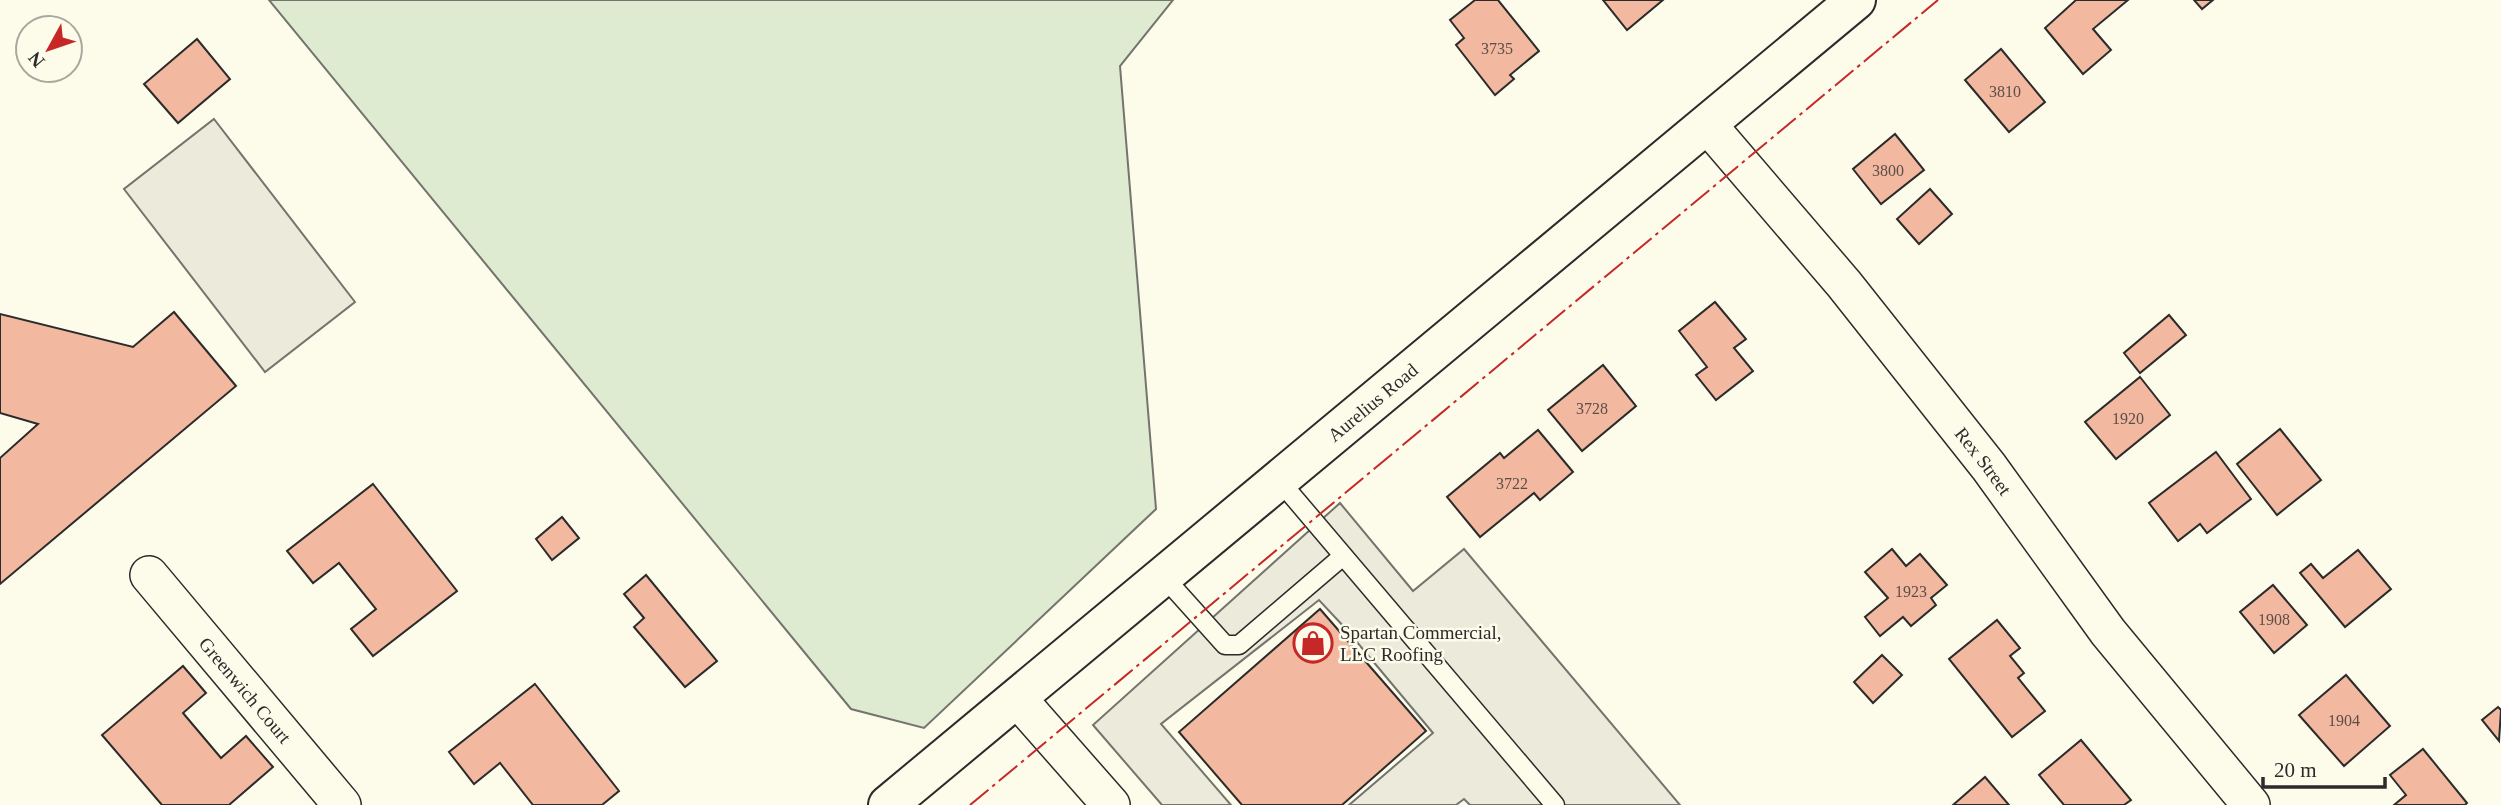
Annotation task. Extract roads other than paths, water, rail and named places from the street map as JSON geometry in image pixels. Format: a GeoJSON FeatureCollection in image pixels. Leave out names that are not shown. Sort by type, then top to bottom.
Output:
{"type":"FeatureCollection","features":[{"type":"Feature","properties":{"kind":"street","name":"Aurelius Road"},"geometry":{"type":"LineString","coordinates":[[888,805],[1856,0]]}},
{"type":"Feature","properties":{"kind":"street","name":"Rex Street"},"geometry":{"type":"LineString","coordinates":[[1707,124],[1844,284],[1989,467],[2108,632],[2250,805]]}},
{"type":"Feature","properties":{"kind":"street","name":"Greenwich Court"},"geometry":{"type":"LineString","coordinates":[[149,575],[342,805]]}},
{"type":"Feature","properties":{"kind":"street"},"geometry":{"type":"LineString","coordinates":[[1017,698],[1111,805]]}},
{"type":"Feature","properties":{"kind":"lane"},"geometry":{"type":"LineString","coordinates":[[1279,480],[1555,805]]}},
{"type":"Feature","properties":{"kind":"lane"},"geometry":{"type":"LineString","coordinates":[[1163,576],[1225,645],[1239,645],[1343,556]]}},
{"type":"Feature","properties":{"kind":"place","name":"Spartan Commercial, LLC Roofing"},"geometry":{"type":"Point","coordinates":[1313,643]}}]}
